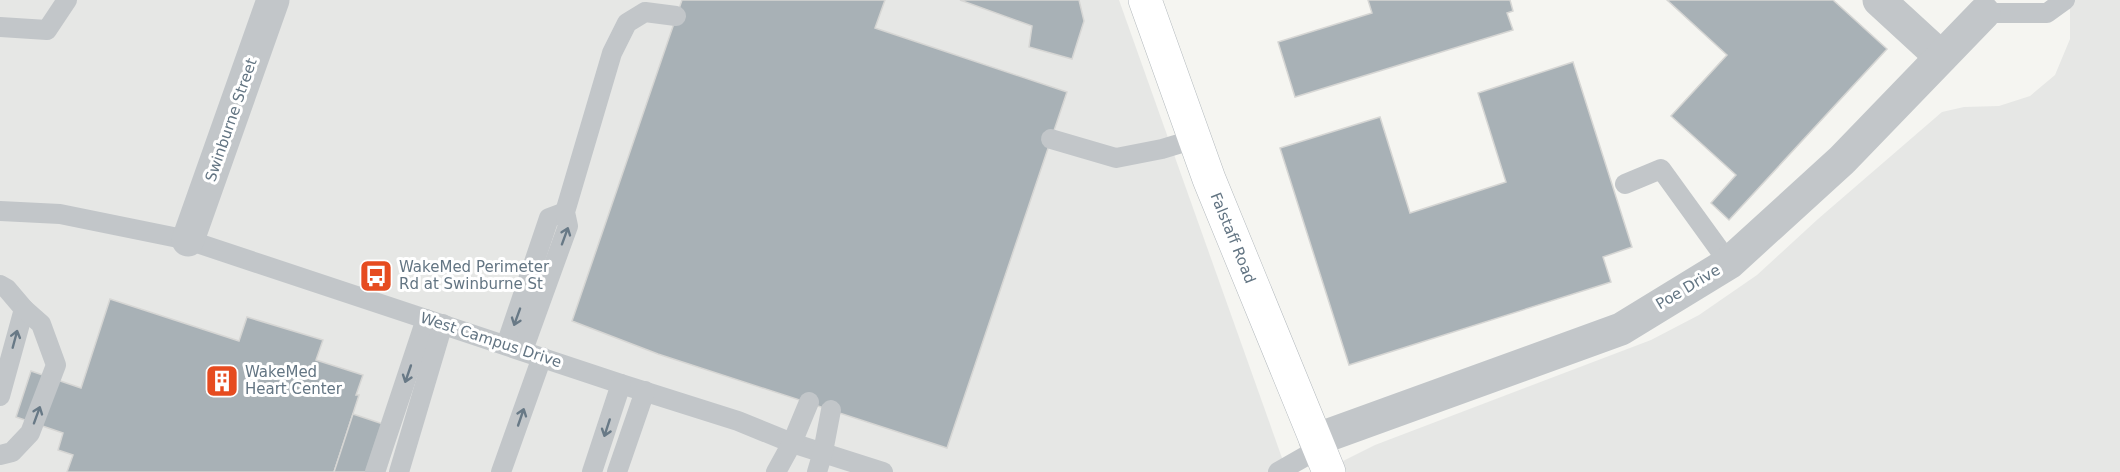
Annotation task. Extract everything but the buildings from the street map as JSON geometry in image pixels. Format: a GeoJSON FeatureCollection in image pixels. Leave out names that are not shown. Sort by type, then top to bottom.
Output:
{"type":"FeatureCollection","features":[{"type":"Feature","properties":{"kind":"street","name":"Swinburne Street"},"geometry":{"type":"LineString","coordinates":[[188,240],[273,0]]}},
{"type":"Feature","properties":{"kind":"street","name":"Falstaff Road"},"geometry":{"type":"LineString","coordinates":[[1145,0],[1209,179],[1321,453]]}},
{"type":"Feature","properties":{"kind":"street"},"geometry":{"type":"LineString","coordinates":[[1879,0],[1941,57]]}},
{"type":"Feature","properties":{"kind":"street","name":"Poe Drive"},"geometry":{"type":"LineString","coordinates":[[1321,453],[1620,328],[1729,263],[1842,160],[1984,13]]}},
{"type":"Feature","properties":{"kind":"lane"},"geometry":{"type":"LineString","coordinates":[[0,27],[47,30],[67,0]]}},
{"type":"Feature","properties":{"kind":"lane"},"geometry":{"type":"LineString","coordinates":[[1984,13],[2047,13],[2065,0]]}},
{"type":"Feature","properties":{"kind":"lane"},"geometry":{"type":"LineString","coordinates":[[515,347],[568,226],[565,212],[612,53],[627,23],[645,12],[676,16]]}},
{"type":"Feature","properties":{"kind":"lane"},"geometry":{"type":"LineString","coordinates":[[1052,139],[1116,158],[1162,149],[1195,139]]}},
{"type":"Feature","properties":{"kind":"lane"},"geometry":{"type":"LineString","coordinates":[[1625,184],[1661,169],[1729,263]]}},
{"type":"Feature","properties":{"kind":"lane","name":"West Campus Drive"},"geometry":{"type":"LineString","coordinates":[[0,211],[60,214],[188,240],[738,421],[792,443],[883,472]]}},
{"type":"Feature","properties":{"kind":"lane"},"geometry":{"type":"LineString","coordinates":[[0,285],[7,289],[41,324],[56,365],[30,433],[12,453],[0,455]]}},
{"type":"Feature","properties":{"kind":"lane"},"geometry":{"type":"LineString","coordinates":[[0,396],[24,309]]}},
{"type":"Feature","properties":{"kind":"lane"},"geometry":{"type":"LineString","coordinates":[[375,472],[434,321]]}},
{"type":"Feature","properties":{"kind":"lane"},"geometry":{"type":"LineString","coordinates":[[399,472],[434,321]]}},
{"type":"Feature","properties":{"kind":"lane"},"geometry":{"type":"LineString","coordinates":[[501,472],[542,357]]}},
{"type":"Feature","properties":{"kind":"lane"},"geometry":{"type":"LineString","coordinates":[[592,472],[621,384]]}},
{"type":"Feature","properties":{"kind":"lane"},"geometry":{"type":"LineString","coordinates":[[617,472],[645,391]]}},
{"type":"Feature","properties":{"kind":"lane"},"geometry":{"type":"LineString","coordinates":[[776,472],[792,443],[809,402]]}},
{"type":"Feature","properties":{"kind":"lane"},"geometry":{"type":"LineString","coordinates":[[817,472],[824,452],[831,410]]}},
{"type":"Feature","properties":{"kind":"lane"},"geometry":{"type":"LineString","coordinates":[[1278,472],[1321,453]]}},
{"type":"Feature","properties":{"kind":"shaded area"},"geometry":{"type":"Polygon","coordinates":[[[0,0],[1119,0],[1287,472],[0,472],[0,0]]]}},
{"type":"Feature","properties":{"kind":"shaded area"},"geometry":{"type":"Polygon","coordinates":[[[2064,0],[2120,0],[2120,472],[1321,472],[1375,445],[1651,340],[1699,315],[1757,275],[1942,112],[1964,107],[1999,106],[2030,96],[2055,75],[2070,39],[2070,10],[2064,0]]]}},
{"type":"Feature","properties":{"kind":"place","name":"WakeMed Perimeter Rd at Swinburne St"},"geometry":{"type":"Point","coordinates":[376,276]}},
{"type":"Feature","properties":{"kind":"place","name":"WakeMed Heart Center"},"geometry":{"type":"Point","coordinates":[222,381]}}]}
